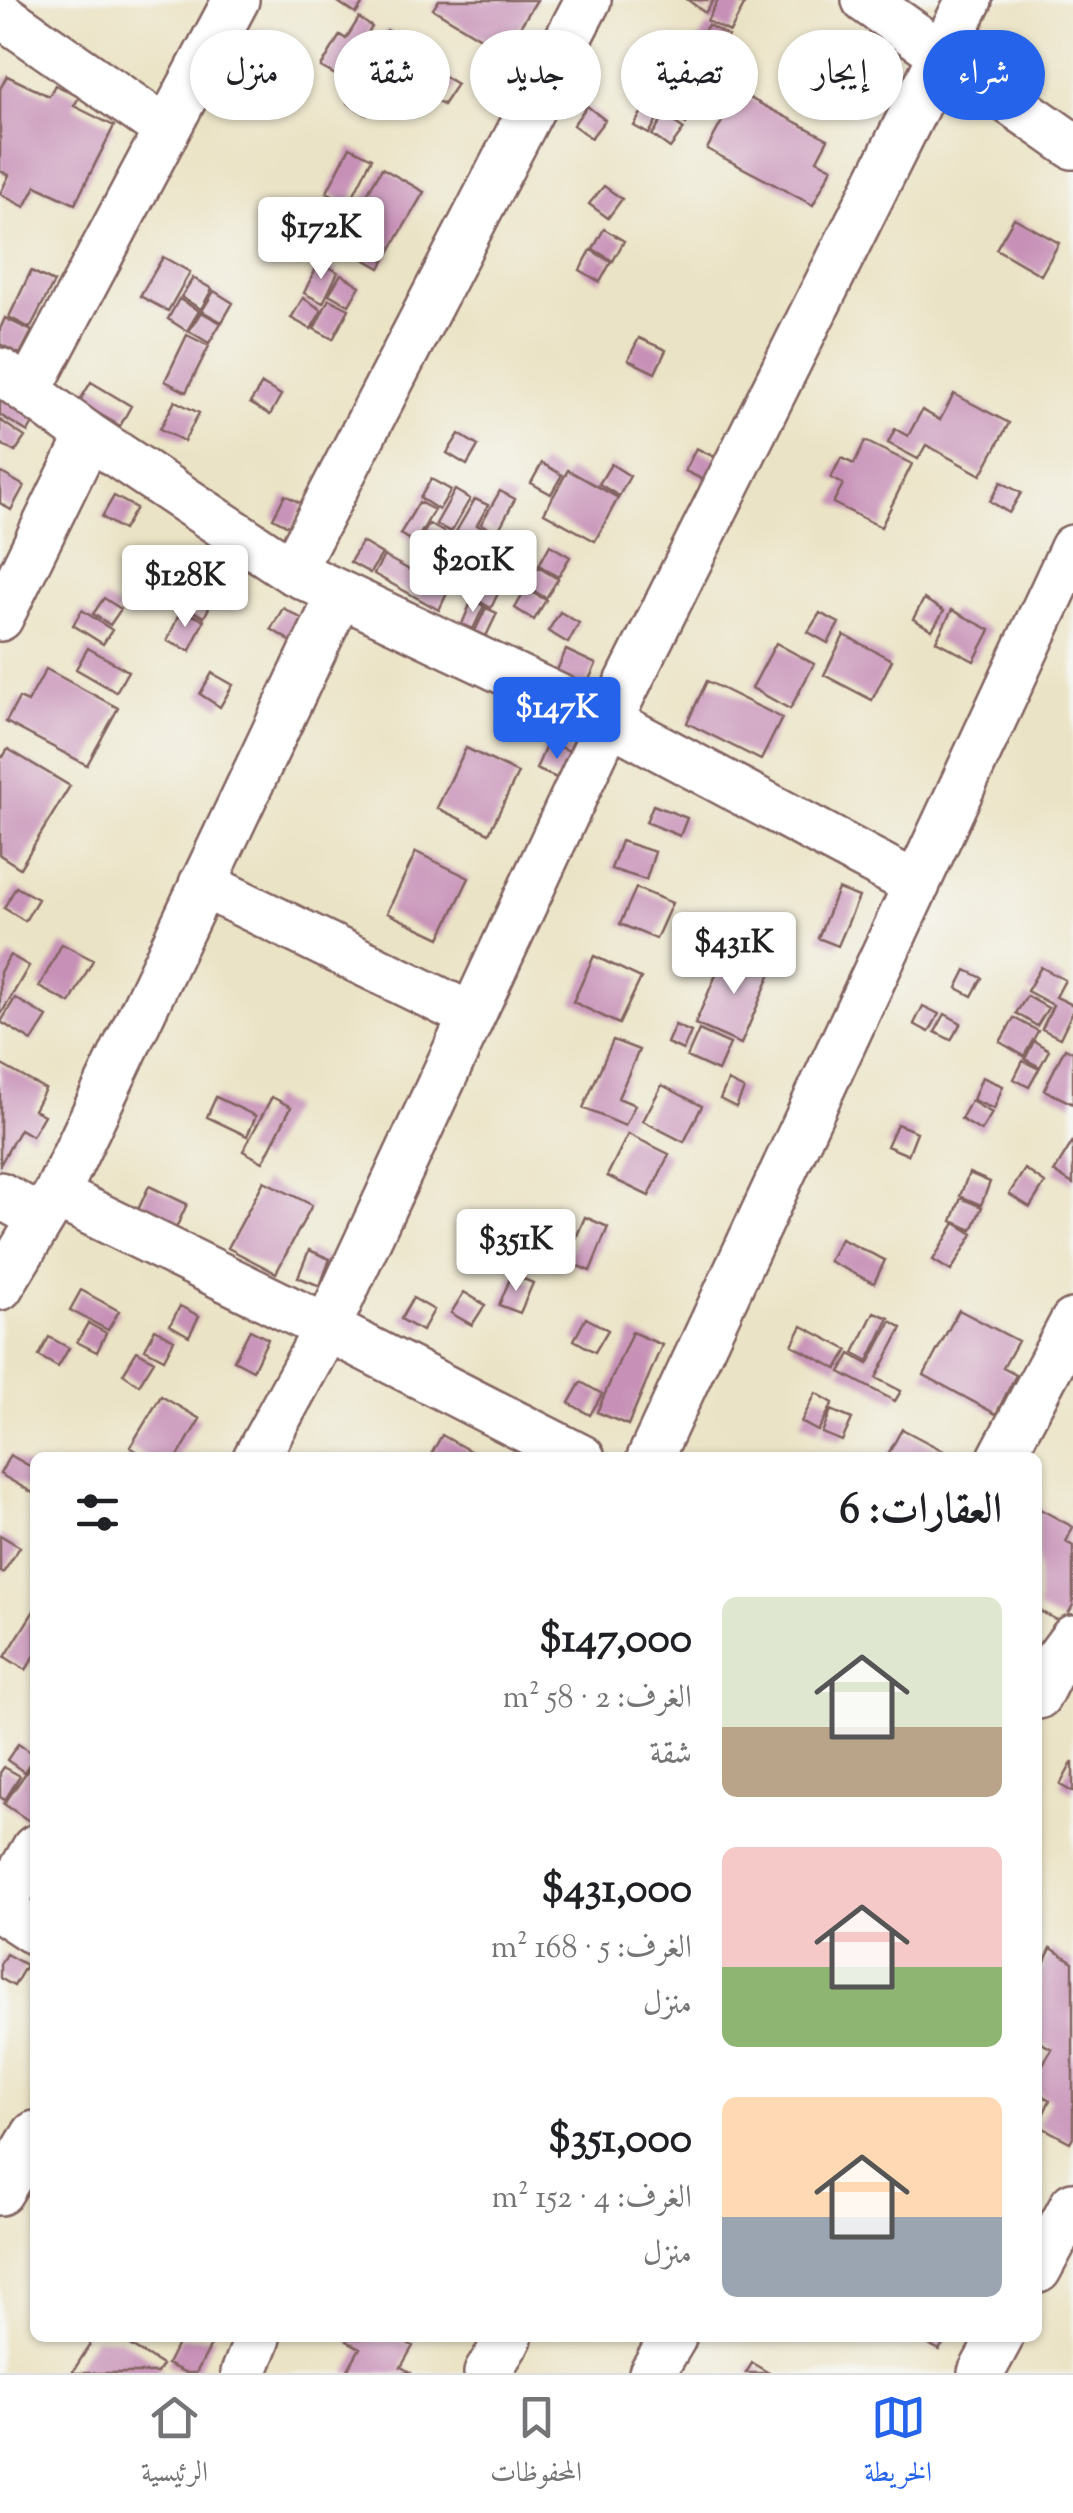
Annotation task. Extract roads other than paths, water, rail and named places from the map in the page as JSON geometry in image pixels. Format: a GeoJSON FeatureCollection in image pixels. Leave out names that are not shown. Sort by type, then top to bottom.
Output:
{"type":"FeatureCollection","features":[{"type":"Feature","properties":{"kind":"street"},"geometry":{"type":"LineString","coordinates":[[236,0],[167,130],[14,381],[89,436],[292,571],[610,721],[917,885]]}},
{"type":"Feature","properties":{"kind":"street"},"geometry":{"type":"LineString","coordinates":[[292,571],[588,0]]}},
{"type":"Feature","properties":{"kind":"street"},"geometry":{"type":"LineString","coordinates":[[864,0],[923,41]]}},
{"type":"Feature","properties":{"kind":"street"},"geometry":{"type":"LineString","coordinates":[[954,30],[969,0]]}},
{"type":"Feature","properties":{"kind":"street"},"geometry":{"type":"LineString","coordinates":[[0,14],[167,130]]}},
{"type":"Feature","properties":{"kind":"street"},"geometry":{"type":"LineString","coordinates":[[259,1452],[327,1328],[610,721],[923,92]]}},
{"type":"Feature","properties":{"kind":"street"},"geometry":{"type":"LineString","coordinates":[[1036,120],[1073,146]]}},
{"type":"Feature","properties":{"kind":"street"},"geometry":{"type":"LineString","coordinates":[[0,618],[89,436]]}},
{"type":"Feature","properties":{"kind":"street"},"geometry":{"type":"LineString","coordinates":[[653,1452],[917,885],[1056,630],[1073,548]]}},
{"type":"Feature","properties":{"kind":"street"},"geometry":{"type":"LineString","coordinates":[[0,1287],[48,1207],[340,594]]}},
{"type":"Feature","properties":{"kind":"street"},"geometry":{"type":"LineString","coordinates":[[202,884],[472,1016]]}},
{"type":"Feature","properties":{"kind":"street"},"geometry":{"type":"LineString","coordinates":[[0,1195],[48,1207],[327,1328],[570,1452]]}},
{"type":"Feature","properties":{"kind":"street"},"geometry":{"type":"LineString","coordinates":[[1004,1452],[1073,1322]]}},
{"type":"Feature","properties":{"kind":"street"},"geometry":{"type":"LineString","coordinates":[[1042,1688],[1073,1638]]}},
{"type":"Feature","properties":{"kind":"street"},"geometry":{"type":"LineString","coordinates":[[30,1857],[0,1909],[30,1929]]}},
{"type":"Feature","properties":{"kind":"street"},"geometry":{"type":"LineString","coordinates":[[0,2192],[30,2142]]}},
{"type":"Feature","properties":{"kind":"street"},"geometry":{"type":"LineString","coordinates":[[1042,2263],[1073,2205]]}},
{"type":"Feature","properties":{"kind":"street"},"geometry":{"type":"LineString","coordinates":[[244,2373],[256,2342]]}},
{"type":"Feature","properties":{"kind":"street"},"geometry":{"type":"LineString","coordinates":[[486,2373],[505,2342]]}},
{"type":"Feature","properties":{"kind":"street"},"geometry":{"type":"LineString","coordinates":[[652,2373],[671,2342]]}},
{"type":"Feature","properties":{"kind":"street"},"geometry":{"type":"LineString","coordinates":[[981,2373],[998,2342]]}}]}
